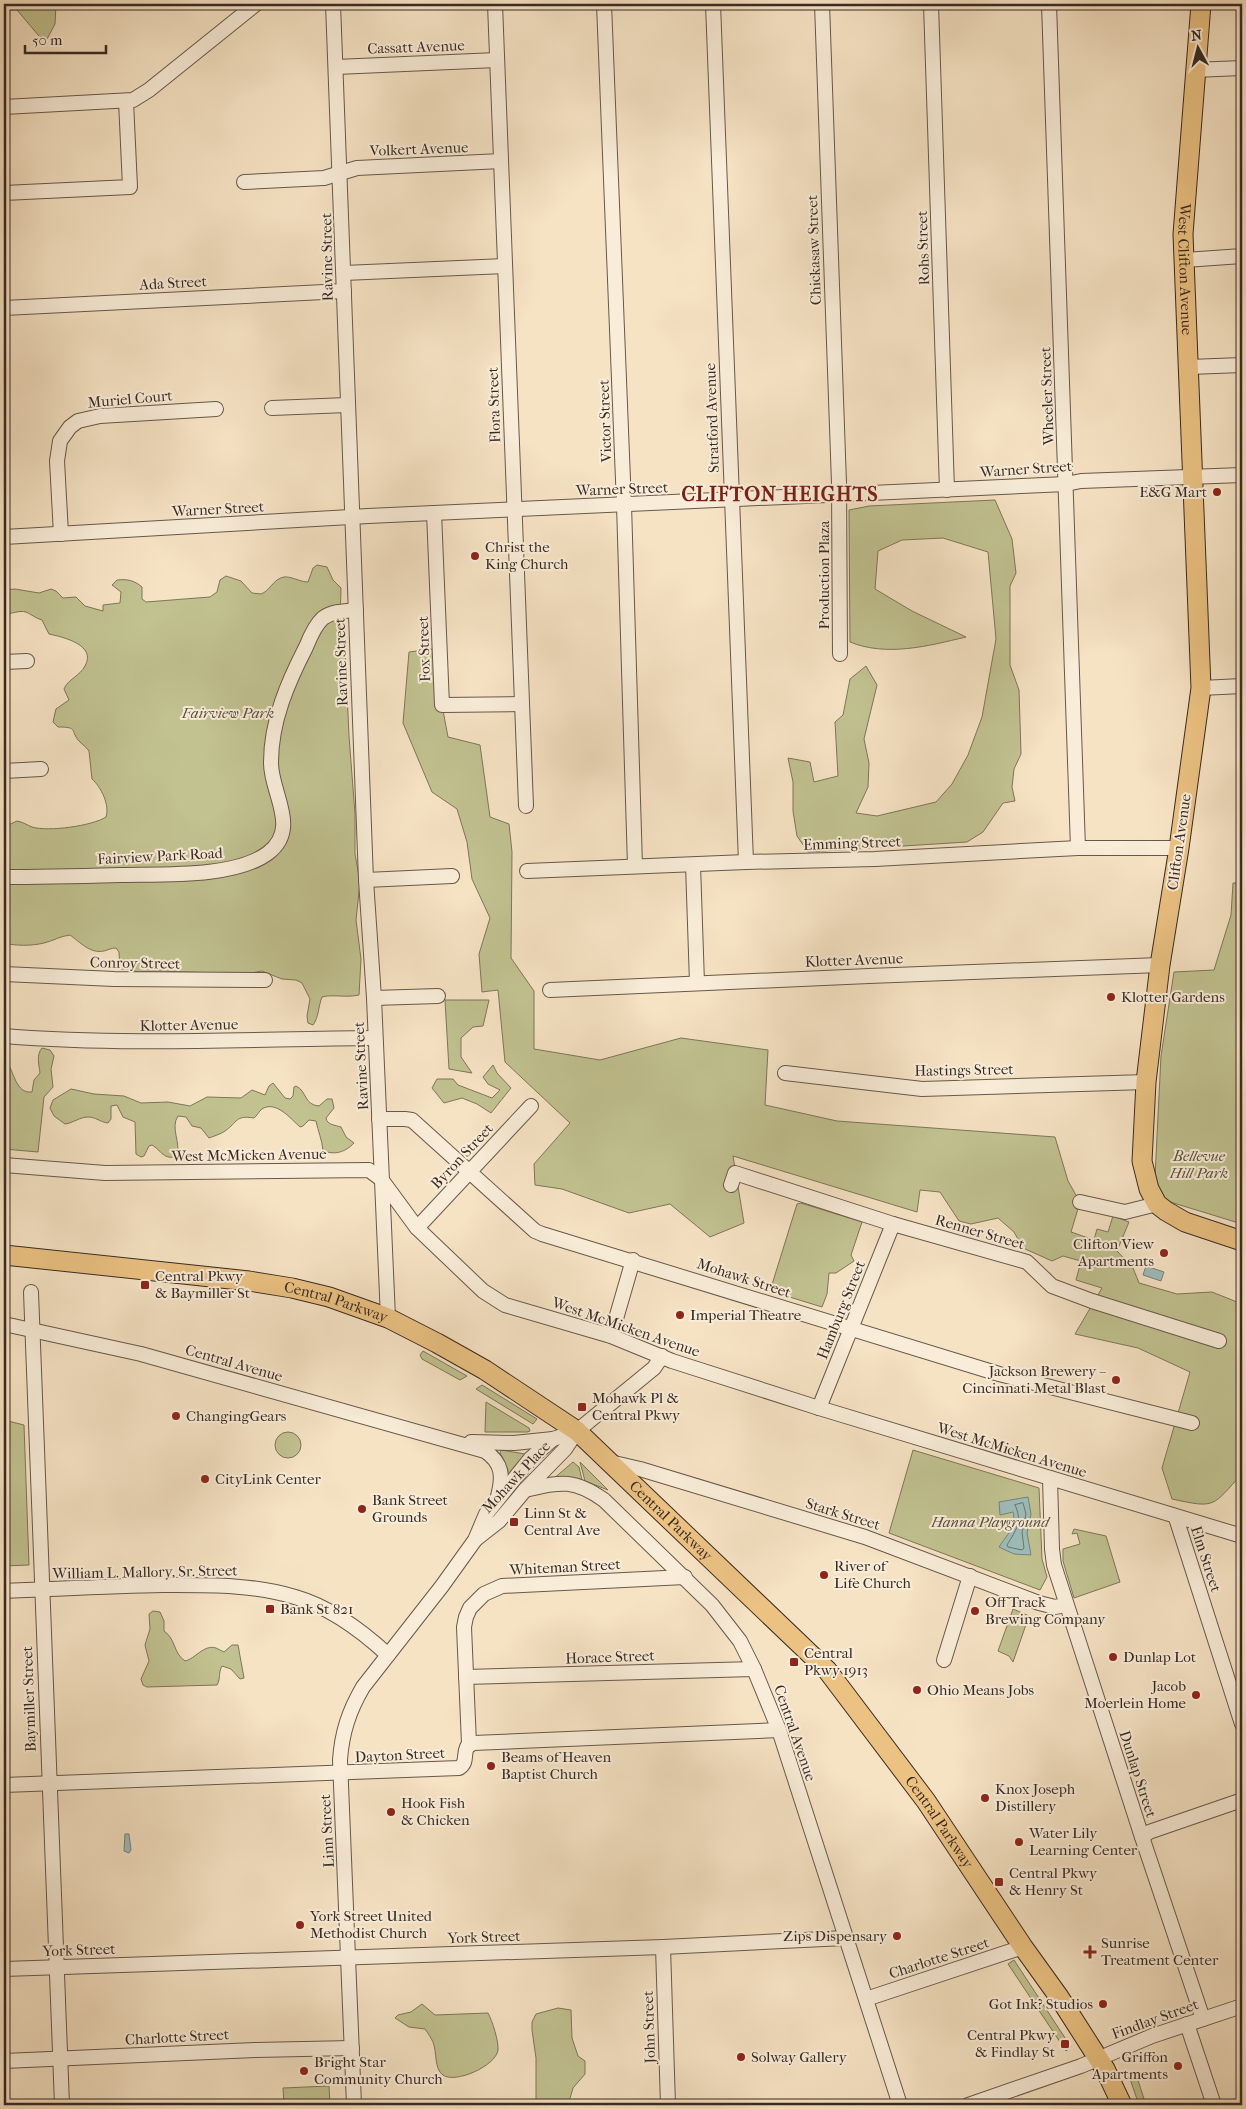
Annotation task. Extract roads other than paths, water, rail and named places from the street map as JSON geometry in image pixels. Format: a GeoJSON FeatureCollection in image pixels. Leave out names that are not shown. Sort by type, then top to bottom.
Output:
{"type":"FeatureCollection","features":[{"type":"Feature","properties":{"kind":"main road","name":"West Clifton Avenue"},"geometry":{"type":"LineString","coordinates":[[1192,477],[1184,260],[1184,209],[1200,4]]}},
{"type":"Feature","properties":{"kind":"main road","name":"Clifton Avenue"},"geometry":{"type":"LineString","coordinates":[[1157,1204],[1146,1181],[1142,1161],[1146,1082],[1160,965],[1179,848],[1201,688],[1192,477]]}},
{"type":"Feature","properties":{"kind":"main road"},"geometry":{"type":"LineString","coordinates":[[1157,1204],[1176,1218],[1242,1241]]}},
{"type":"Feature","properties":{"kind":"main road","name":"Central Parkway"},"geometry":{"type":"LineString","coordinates":[[4,1255],[270,1284],[329,1297],[388,1318],[485,1370],[577,1431],[827,1670],[926,1801],[1023,1947],[1059,1997],[1098,2058],[1122,2105]]}},
{"type":"Feature","properties":{"kind":"street"},"geometry":{"type":"LineString","coordinates":[[4,106],[133,100],[149,90],[256,4]]}},
{"type":"Feature","properties":{"kind":"street","name":"Ravine Street"},"geometry":{"type":"LineString","coordinates":[[333,4],[366,880],[374,998],[388,1318]]}},
{"type":"Feature","properties":{"kind":"street","name":"Flora Street"},"geometry":{"type":"LineString","coordinates":[[495,4],[526,806]]}},
{"type":"Feature","properties":{"kind":"street","name":"Victor Street"},"geometry":{"type":"LineString","coordinates":[[604,4],[624,505],[635,866]]}},
{"type":"Feature","properties":{"kind":"street","name":"Stratford Avenue"},"geometry":{"type":"LineString","coordinates":[[713,4],[746,862]]}},
{"type":"Feature","properties":{"kind":"street","name":"Chickasaw Street"},"geometry":{"type":"LineString","coordinates":[[822,4],[839,496]]}},
{"type":"Feature","properties":{"kind":"street","name":"Rohs Street"},"geometry":{"type":"LineString","coordinates":[[931,4],[947,490]]}},
{"type":"Feature","properties":{"kind":"street","name":"Wheeler Street"},"geometry":{"type":"LineString","coordinates":[[1049,4],[1078,848]]}},
{"type":"Feature","properties":{"kind":"street","name":"Cassatt Avenue"},"geometry":{"type":"LineString","coordinates":[[336,67],[497,60]]}},
{"type":"Feature","properties":{"kind":"street"},"geometry":{"type":"LineString","coordinates":[[1194,70],[1242,68]]}},
{"type":"Feature","properties":{"kind":"street"},"geometry":{"type":"LineString","coordinates":[[4,193],[130,188],[126,101]]}},
{"type":"Feature","properties":{"kind":"street","name":"Volkert Avenue"},"geometry":{"type":"LineString","coordinates":[[244,182],[324,178],[356,168],[501,162]]}},
{"type":"Feature","properties":{"kind":"street"},"geometry":{"type":"LineString","coordinates":[[1184,260],[1242,256]]}},
{"type":"Feature","properties":{"kind":"street"},"geometry":{"type":"LineString","coordinates":[[344,273],[505,266]]}},
{"type":"Feature","properties":{"kind":"street","name":"Ada Street"},"geometry":{"type":"LineString","coordinates":[[4,308],[344,291]]}},
{"type":"Feature","properties":{"kind":"street"},"geometry":{"type":"LineString","coordinates":[[1189,367],[1242,365]]}},
{"type":"Feature","properties":{"kind":"street"},"geometry":{"type":"LineString","coordinates":[[272,408],[347,405]]}},
{"type":"Feature","properties":{"kind":"street","name":"Muriel Court"},"geometry":{"type":"LineString","coordinates":[[62,534],[57,461],[60,441],[70,427],[78,421],[100,416],[216,409]]}},
{"type":"Feature","properties":{"kind":"street","name":"Warner Street"},"geometry":{"type":"LineString","coordinates":[[4,537],[352,517],[839,496],[1066,484],[1081,481],[1242,475]]}},
{"type":"Feature","properties":{"kind":"street","name":"Production Plaza"},"geometry":{"type":"LineString","coordinates":[[839,496],[840,654]]}},
{"type":"Feature","properties":{"kind":"street","name":"Fox Street"},"geometry":{"type":"LineString","coordinates":[[434,513],[442,705],[522,704]]}},
{"type":"Feature","properties":{"kind":"street","name":"Fairview Park Road"},"geometry":{"type":"LineString","coordinates":[[4,877],[204,873],[238,866],[267,854],[279,841],[284,827],[284,816],[271,772],[272,743],[283,700],[318,623],[333,613],[356,610]]}},
{"type":"Feature","properties":{"kind":"street"},"geometry":{"type":"LineString","coordinates":[[4,662],[27,661]]}},
{"type":"Feature","properties":{"kind":"street"},"geometry":{"type":"LineString","coordinates":[[1201,688],[1242,686]]}},
{"type":"Feature","properties":{"kind":"street"},"geometry":{"type":"LineString","coordinates":[[4,771],[41,769]]}},
{"type":"Feature","properties":{"kind":"street","name":"Emming Street"},"geometry":{"type":"LineString","coordinates":[[526,872],[635,866],[875,859],[1078,848],[1179,848]]}},
{"type":"Feature","properties":{"kind":"street"},"geometry":{"type":"LineString","coordinates":[[693,865],[697,983]]}},
{"type":"Feature","properties":{"kind":"street"},"geometry":{"type":"LineString","coordinates":[[366,880],[452,876]]}},
{"type":"Feature","properties":{"kind":"street","name":"Klotter Avenue"},"geometry":{"type":"LineString","coordinates":[[550,990],[1160,965]]}},
{"type":"Feature","properties":{"kind":"street","name":"Conroy Street"},"geometry":{"type":"LineString","coordinates":[[4,974],[114,979],[265,980]]}},
{"type":"Feature","properties":{"kind":"street"},"geometry":{"type":"LineString","coordinates":[[374,998],[438,996]]}},
{"type":"Feature","properties":{"kind":"street","name":"Klotter Avenue"},"geometry":{"type":"LineString","coordinates":[[4,1036],[114,1042],[375,1038]]}},
{"type":"Feature","properties":{"kind":"street","name":"Hastings Street"},"geometry":{"type":"LineString","coordinates":[[785,1073],[922,1089],[1146,1082]]}},
{"type":"Feature","properties":{"kind":"street","name":"Byron Street"},"geometry":{"type":"LineString","coordinates":[[417,1228],[531,1106]]}},
{"type":"Feature","properties":{"kind":"street","name":"Mohawk Street"},"geometry":{"type":"LineString","coordinates":[[379,1119],[405,1118],[412,1120],[535,1231],[999,1374],[1192,1423]]}},
{"type":"Feature","properties":{"kind":"street","name":"West McMicken Avenue"},"geometry":{"type":"LineString","coordinates":[[4,1165],[106,1173],[369,1170],[381,1179],[417,1228],[494,1299],[505,1305],[611,1336],[662,1356],[819,1408],[1176,1518],[1242,1536]]}},
{"type":"Feature","properties":{"kind":"street","name":"Renner Street"},"geometry":{"type":"LineString","coordinates":[[731,1185],[735,1173],[893,1224],[1027,1262],[1052,1286],[1092,1301],[1219,1341]]}},
{"type":"Feature","properties":{"kind":"street"},"geometry":{"type":"LineString","coordinates":[[1080,1202],[1125,1212],[1157,1204]]}},
{"type":"Feature","properties":{"kind":"street","name":"Hamburg Street"},"geometry":{"type":"LineString","coordinates":[[819,1408],[893,1224]]}},
{"type":"Feature","properties":{"kind":"street"},"geometry":{"type":"LineString","coordinates":[[611,1336],[633,1260]]}},
{"type":"Feature","properties":{"kind":"street","name":"Baymiller Street"},"geometry":{"type":"LineString","coordinates":[[31,1292],[62,2105]]}},
{"type":"Feature","properties":{"kind":"street","name":"Central Avenue"},"geometry":{"type":"LineString","coordinates":[[4,1324],[140,1354],[485,1451],[494,1457],[499,1464],[502,1474],[498,1500]]}},
{"type":"Feature","properties":{"kind":"street","name":"Mohawk Place"},"geometry":{"type":"LineString","coordinates":[[475,1540],[499,1521],[525,1490],[565,1449],[577,1431],[654,1368],[662,1356]]}},
{"type":"Feature","properties":{"kind":"street","name":"Mohawk Place"},"geometry":{"type":"LineString","coordinates":[[442,1586],[475,1540],[486,1514],[531,1458],[553,1439],[577,1431]]}},
{"type":"Feature","properties":{"kind":"street","name":"Central Avenue"},"geometry":{"type":"LineString","coordinates":[[453,1442],[514,1443],[553,1439]]}},
{"type":"Feature","properties":{"kind":"street","name":"Stark Street"},"geometry":{"type":"LineString","coordinates":[[608,1462],[640,1469],[865,1537],[1039,1603],[1055,1607],[1066,1605]]}},
{"type":"Feature","properties":{"kind":"street","name":"Dunlap Street"},"geometry":{"type":"LineString","coordinates":[[1050,1478],[1054,1566],[1142,1837],[1204,2019]]}},
{"type":"Feature","properties":{"kind":"street","name":"Central Avenue"},"geometry":{"type":"LineString","coordinates":[[525,1490],[558,1483],[584,1486],[604,1500],[685,1577],[729,1624],[754,1669],[779,1730],[900,2105]]}},
{"type":"Feature","properties":{"kind":"street","name":"Elm Street"},"geometry":{"type":"LineString","coordinates":[[1176,1518],[1242,1724]]}},
{"type":"Feature","properties":{"kind":"street"},"geometry":{"type":"LineString","coordinates":[[944,1660],[970,1576]]}},
{"type":"Feature","properties":{"kind":"street","name":"Whiteman Street"},"geometry":{"type":"LineString","coordinates":[[469,1744],[464,1627],[466,1617],[476,1600],[493,1589],[502,1586],[685,1577]]}},
{"type":"Feature","properties":{"kind":"street","name":"William L. Mallory, Sr. Street"},"geometry":{"type":"LineString","coordinates":[[4,1591],[118,1586],[202,1585],[230,1585],[266,1590],[296,1597],[318,1606],[354,1627],[388,1655]]}},
{"type":"Feature","properties":{"kind":"street","name":"Linn Street"},"geometry":{"type":"LineString","coordinates":[[354,2105],[340,1774],[342,1738],[352,1704],[363,1687],[442,1586]]}},
{"type":"Feature","properties":{"kind":"street","name":"Horace Street"},"geometry":{"type":"LineString","coordinates":[[466,1677],[754,1669]]}},
{"type":"Feature","properties":{"kind":"street"},"geometry":{"type":"LineString","coordinates":[[469,1744],[779,1730]]}},
{"type":"Feature","properties":{"kind":"street","name":"Dayton Street"},"geometry":{"type":"LineString","coordinates":[[4,1786],[459,1768],[464,1765],[466,1759],[465,1751],[469,1744]]}},
{"type":"Feature","properties":{"kind":"street"},"geometry":{"type":"LineString","coordinates":[[1142,1837],[1149,1832],[1242,1800]]}},
{"type":"Feature","properties":{"kind":"street","name":"York Street"},"geometry":{"type":"LineString","coordinates":[[4,1969],[663,1947],[845,1938]]}},
{"type":"Feature","properties":{"kind":"street","name":"John Street"},"geometry":{"type":"LineString","coordinates":[[663,1947],[668,2105]]}},
{"type":"Feature","properties":{"kind":"street","name":"Charlotte Street"},"geometry":{"type":"LineString","coordinates":[[866,1999],[1023,1947]]}},
{"type":"Feature","properties":{"kind":"street","name":"Findlay Street"},"geometry":{"type":"LineString","coordinates":[[968,2105],[1187,2024],[1242,2006]]}},
{"type":"Feature","properties":{"kind":"street"},"geometry":{"type":"LineString","coordinates":[[1187,2024],[1214,2105]]}},
{"type":"Feature","properties":{"kind":"street","name":"Charlotte Street"},"geometry":{"type":"LineString","coordinates":[[4,2061],[255,2050],[352,2048]]}},
{"type":"Feature","properties":{"kind":"water"},"geometry":{"type":"Polygon","coordinates":[[[1146,1266],[1164,1272],[1161,1281],[1143,1275],[1146,1266]]]}},
{"type":"Feature","properties":{"kind":"water"},"geometry":{"type":"Polygon","coordinates":[[[1028,1497],[1031,1514],[1027,1533],[1031,1555],[1014,1554],[999,1547],[1010,1531],[1014,1517],[1013,1512],[1000,1515],[999,1502],[1028,1497]]]}},
{"type":"Feature","properties":{"kind":"water"},"geometry":{"type":"Polygon","coordinates":[[[125,1834],[129,1834],[131,1850],[129,1853],[124,1851],[125,1834]]]}},
{"type":"Feature","properties":{"kind":"place","name":"E&G Mart"},"geometry":{"type":"Point","coordinates":[1217,492]}},
{"type":"Feature","properties":{"kind":"place","name":"Christ the King Church"},"geometry":{"type":"Point","coordinates":[475,556]}},
{"type":"Feature","properties":{"kind":"place","name":"Klotter Gardens"},"geometry":{"type":"Point","coordinates":[1111,997]}},
{"type":"Feature","properties":{"kind":"place","name":"Clifton View Apartments"},"geometry":{"type":"Point","coordinates":[1164,1253]}},
{"type":"Feature","properties":{"kind":"place","name":"Central Pkwy & Baymiller St"},"geometry":{"type":"Point","coordinates":[145,1285]}},
{"type":"Feature","properties":{"kind":"place","name":"Imperial Theatre"},"geometry":{"type":"Point","coordinates":[680,1315]}},
{"type":"Feature","properties":{"kind":"place","name":"Jackson Brewery – Cincinnati Metal Blast"},"geometry":{"type":"Point","coordinates":[1116,1380]}},
{"type":"Feature","properties":{"kind":"place","name":"Mohawk Pl & Central Pkwy"},"geometry":{"type":"Point","coordinates":[582,1407]}},
{"type":"Feature","properties":{"kind":"place","name":"ChangingGears"},"geometry":{"type":"Point","coordinates":[176,1416]}},
{"type":"Feature","properties":{"kind":"place","name":"CityLink Center"},"geometry":{"type":"Point","coordinates":[205,1479]}},
{"type":"Feature","properties":{"kind":"place","name":"Bank Street Grounds"},"geometry":{"type":"Point","coordinates":[362,1509]}},
{"type":"Feature","properties":{"kind":"place","name":"Linn St & Central Ave"},"geometry":{"type":"Point","coordinates":[514,1522]}},
{"type":"Feature","properties":{"kind":"place","name":"River of Life Church"},"geometry":{"type":"Point","coordinates":[824,1575]}},
{"type":"Feature","properties":{"kind":"place","name":"Bank St 821"},"geometry":{"type":"Point","coordinates":[270,1609]}},
{"type":"Feature","properties":{"kind":"place","name":"Off Track Brewing Company"},"geometry":{"type":"Point","coordinates":[975,1611]}},
{"type":"Feature","properties":{"kind":"place","name":"Dunlap Lot"},"geometry":{"type":"Point","coordinates":[1113,1657]}},
{"type":"Feature","properties":{"kind":"place","name":"Central Pkwy 1913"},"geometry":{"type":"Point","coordinates":[794,1662]}},
{"type":"Feature","properties":{"kind":"place","name":"Ohio Means Jobs"},"geometry":{"type":"Point","coordinates":[917,1690]}},
{"type":"Feature","properties":{"kind":"place","name":"Jacob Moerlein Home"},"geometry":{"type":"Point","coordinates":[1196,1695]}},
{"type":"Feature","properties":{"kind":"place","name":"Beams of Heaven Baptist Church"},"geometry":{"type":"Point","coordinates":[491,1766]}},
{"type":"Feature","properties":{"kind":"place","name":"Knox Joseph Distillery"},"geometry":{"type":"Point","coordinates":[985,1798]}},
{"type":"Feature","properties":{"kind":"place","name":"Hook Fish & Chicken"},"geometry":{"type":"Point","coordinates":[391,1812]}},
{"type":"Feature","properties":{"kind":"place","name":"Water Lily Learning Center"},"geometry":{"type":"Point","coordinates":[1019,1842]}},
{"type":"Feature","properties":{"kind":"place","name":"Central Pkwy & Henry St"},"geometry":{"type":"Point","coordinates":[999,1882]}},
{"type":"Feature","properties":{"kind":"place","name":"York Street United Methodist Church"},"geometry":{"type":"Point","coordinates":[300,1925]}},
{"type":"Feature","properties":{"kind":"place","name":"Zips Dispensary"},"geometry":{"type":"Point","coordinates":[897,1936]}},
{"type":"Feature","properties":{"kind":"place","name":"Sunrise Treatment Center"},"geometry":{"type":"Point","coordinates":[1090,1952]}},
{"type":"Feature","properties":{"kind":"place","name":"Got Ink? Studios"},"geometry":{"type":"Point","coordinates":[1103,2004]}},
{"type":"Feature","properties":{"kind":"place","name":"Central Pkwy & Findlay St"},"geometry":{"type":"Point","coordinates":[1065,2044]}},
{"type":"Feature","properties":{"kind":"place","name":"Solway Gallery"},"geometry":{"type":"Point","coordinates":[741,2057]}},
{"type":"Feature","properties":{"kind":"place","name":"Griffon Apartments"},"geometry":{"type":"Point","coordinates":[1178,2066]}},
{"type":"Feature","properties":{"kind":"place","name":"Bright Star Community Church"},"geometry":{"type":"Point","coordinates":[304,2071]}},
{"type":"Feature","properties":{"kind":"district","name":"CLIFTON HEIGHTS"},"geometry":{"type":"Point","coordinates":[780,494]}},
{"type":"Feature","properties":{"kind":"park label","name":"Fairview Park"},"geometry":{"type":"Point","coordinates":[228,713]}},
{"type":"Feature","properties":{"kind":"park label","name":"Bellevue Hill Park"},"geometry":{"type":"Point","coordinates":[1199,1164]}},
{"type":"Feature","properties":{"kind":"park label","name":"Hanna Playground"},"geometry":{"type":"Point","coordinates":[990,1522]}}]}
